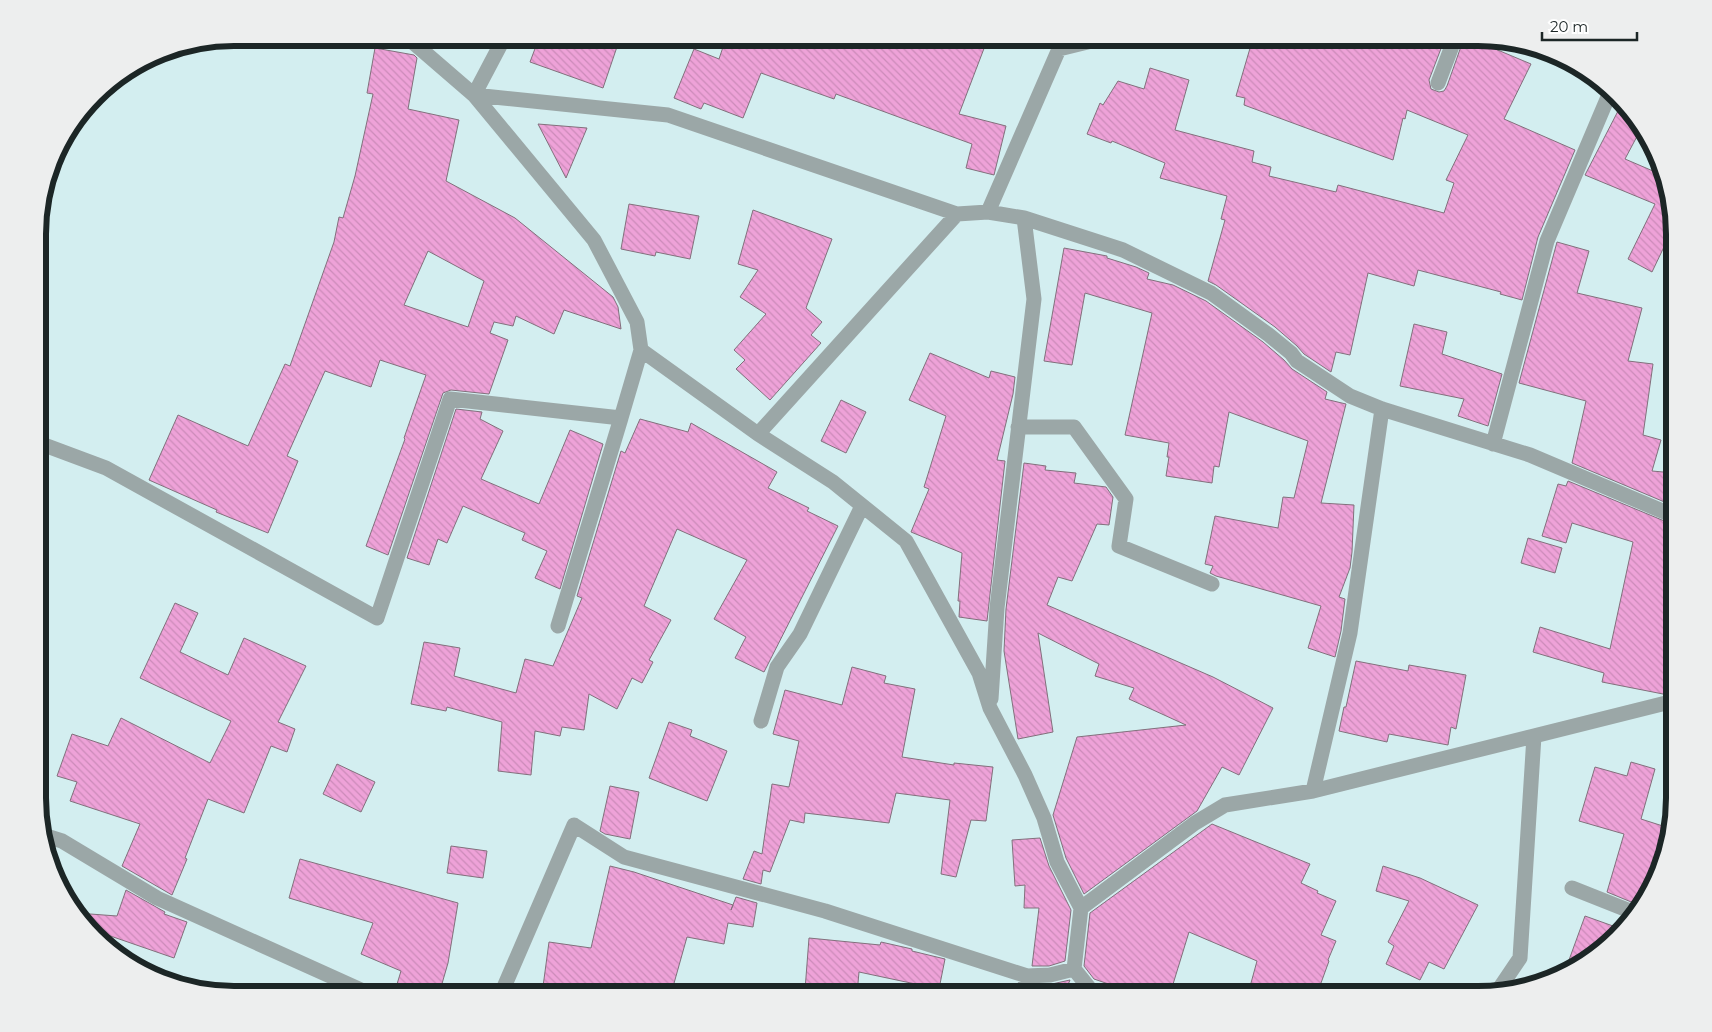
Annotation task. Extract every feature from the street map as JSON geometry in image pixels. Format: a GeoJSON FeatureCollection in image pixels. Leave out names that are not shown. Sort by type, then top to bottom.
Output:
{"type":"FeatureCollection","features":[{"type":"Feature","properties":{"kind":"street"},"geometry":{"type":"LineString","coordinates":[[417,46],[474,95],[594,240],[637,322],[641,350],[558,626]]}},
{"type":"Feature","properties":{"kind":"street"},"geometry":{"type":"LineString","coordinates":[[474,95],[500,46]]}},
{"type":"Feature","properties":{"kind":"street"},"geometry":{"type":"LineString","coordinates":[[988,212],[1057,46]]}},
{"type":"Feature","properties":{"kind":"street"},"geometry":{"type":"LineString","coordinates":[[1438,82],[1452,46]]}},
{"type":"Feature","properties":{"kind":"street"},"geometry":{"type":"LineString","coordinates":[[474,95],[668,116],[957,214],[988,212],[1024,218],[1123,250],[1211,293],[1269,335],[1291,353],[1297,361],[1350,396],[1382,409],[1530,455],[1666,513]]}},
{"type":"Feature","properties":{"kind":"street"},"geometry":{"type":"LineString","coordinates":[[1493,444],[1547,241],[1608,98]]}},
{"type":"Feature","properties":{"kind":"street"},"geometry":{"type":"LineString","coordinates":[[758,434],[957,214]]}},
{"type":"Feature","properties":{"kind":"street"},"geometry":{"type":"LineString","coordinates":[[990,708],[997,608],[1034,299],[1024,218]]}},
{"type":"Feature","properties":{"kind":"street"},"geometry":{"type":"LineString","coordinates":[[641,350],[758,434],[833,482],[906,541],[979,673],[990,708],[1040,809],[1057,862],[1081,908],[1074,969],[1088,986]]}},
{"type":"Feature","properties":{"kind":"street"},"geometry":{"type":"LineString","coordinates":[[46,446],[106,468],[377,618],[450,399],[621,418]]}},
{"type":"Feature","properties":{"kind":"street"},"geometry":{"type":"LineString","coordinates":[[1313,791],[1350,634],[1382,409]]}},
{"type":"Feature","properties":{"kind":"street"},"geometry":{"type":"LineString","coordinates":[[1018,426],[1074,427],[1126,499],[1119,546],[1212,584]]}},
{"type":"Feature","properties":{"kind":"street"},"geometry":{"type":"LineString","coordinates":[[761,721],[777,667],[800,634],[862,506]]}},
{"type":"Feature","properties":{"kind":"street"},"geometry":{"type":"LineString","coordinates":[[1081,908],[1195,823],[1225,805],[1313,791],[1666,703]]}},
{"type":"Feature","properties":{"kind":"street"},"geometry":{"type":"LineString","coordinates":[[1502,984],[1520,958],[1534,736]]}},
{"type":"Feature","properties":{"kind":"street"},"geometry":{"type":"LineString","coordinates":[[504,986],[574,825],[624,857],[825,911],[1027,976],[1050,975],[1074,969]]}},
{"type":"Feature","properties":{"kind":"street"},"geometry":{"type":"LineString","coordinates":[[51,837],[62,841],[157,898],[352,986]]}},
{"type":"Feature","properties":{"kind":"street"},"geometry":{"type":"LineString","coordinates":[[1572,888],[1628,911]]}},
{"type":"Feature","properties":{"kind":"street"},"geometry":{"type":"LineString","coordinates":[[1025,986],[1027,976]]}},
{"type":"Feature","properties":{"kind":"building"},"geometry":{"type":"Polygon","coordinates":[[[536,46],[617,46],[603,88],[530,62],[536,46]]]}},
{"type":"Feature","properties":{"kind":"building"},"geometry":{"type":"Polygon","coordinates":[[[723,46],[985,46],[959,114],[1006,126],[994,175],[966,168],[972,144],[836,94],[834,99],[761,73],[743,118],[704,103],[701,109],[674,98],[694,49],[719,59],[723,46]]]}},
{"type":"Feature","properties":{"kind":"building"},"geometry":{"type":"Polygon","coordinates":[[[1251,46],[1442,46],[1429,80],[1431,89],[1439,92],[1444,91],[1447,86],[1461,46],[1491,47],[1531,64],[1504,119],[1575,150],[1538,237],[1522,300],[1500,294],[1501,292],[1418,270],[1414,286],[1368,273],[1350,355],[1336,352],[1331,372],[1304,354],[1275,327],[1208,281],[1225,220],[1221,219],[1227,196],[1160,178],[1165,163],[1112,141],[1111,143],[1087,134],[1100,103],[1103,105],[1118,81],[1144,89],[1150,68],[1189,80],[1175,130],[1254,151],[1252,162],[1271,167],[1269,176],[1336,192],[1338,185],[1444,213],[1454,183],[1446,180],[1468,135],[1407,110],[1405,119],[1403,118],[1393,160],[1244,105],[1245,98],[1236,96],[1251,46]]]}},
{"type":"Feature","properties":{"kind":"building"},"geometry":{"type":"Polygon","coordinates":[[[375,48],[414,55],[417,58],[408,109],[459,120],[446,181],[515,218],[613,297],[618,307],[621,329],[564,310],[554,334],[516,316],[513,326],[494,322],[490,333],[508,340],[489,394],[451,390],[443,393],[388,555],[366,546],[426,375],[380,360],[371,387],[325,371],[287,456],[298,461],[268,533],[216,512],[217,510],[149,480],[178,415],[248,446],[285,364],[290,366],[334,242],[339,217],[343,218],[355,176],[373,94],[367,93],[375,48]],[[428,251],[404,305],[468,327],[484,281],[428,251]]]}},
{"type":"Feature","properties":{"kind":"building"},"geometry":{"type":"Polygon","coordinates":[[[1618,111],[1621,112],[1638,135],[1625,159],[1655,172],[1662,197],[1666,243],[1652,272],[1628,259],[1655,204],[1585,175],[1618,111]]]}},
{"type":"Feature","properties":{"kind":"building"},"geometry":{"type":"Polygon","coordinates":[[[538,124],[587,128],[566,178],[538,124]]]}},
{"type":"Feature","properties":{"kind":"building"},"geometry":{"type":"Polygon","coordinates":[[[629,204],[699,216],[690,259],[656,252],[655,256],[621,249],[629,204]]]}},
{"type":"Feature","properties":{"kind":"building"},"geometry":{"type":"Polygon","coordinates":[[[753,210],[832,239],[806,308],[822,322],[811,335],[821,343],[770,400],[736,369],[745,360],[734,350],[766,314],[740,297],[758,270],[738,264],[753,210]]]}},
{"type":"Feature","properties":{"kind":"building"},"geometry":{"type":"Polygon","coordinates":[[[1557,242],[1589,251],[1577,293],[1642,308],[1628,361],[1653,364],[1643,435],[1661,440],[1652,471],[1666,472],[1666,503],[1572,463],[1586,401],[1519,383],[1557,242]]]}},
{"type":"Feature","properties":{"kind":"building"},"geometry":{"type":"Polygon","coordinates":[[[1064,248],[1107,256],[1107,258],[1149,273],[1147,279],[1173,285],[1206,301],[1263,342],[1292,369],[1327,392],[1325,399],[1346,404],[1321,503],[1354,505],[1350,568],[1339,597],[1345,599],[1335,657],[1308,648],[1321,606],[1216,576],[1210,573],[1213,566],[1205,564],[1215,516],[1278,528],[1283,497],[1294,498],[1308,441],[1229,412],[1219,467],[1214,466],[1212,483],[1166,476],[1169,443],[1125,435],[1152,313],[1085,293],[1072,365],[1044,361],[1064,248]]]}},
{"type":"Feature","properties":{"kind":"building"},"geometry":{"type":"Polygon","coordinates":[[[1414,324],[1447,332],[1442,354],[1502,374],[1488,426],[1458,416],[1464,399],[1400,386],[1414,324]]]}},
{"type":"Feature","properties":{"kind":"building"},"geometry":{"type":"Polygon","coordinates":[[[930,353],[989,378],[991,371],[1015,377],[1013,394],[997,460],[1005,461],[987,621],[959,617],[960,601],[958,601],[962,553],[911,532],[929,489],[924,487],[946,416],[909,400],[930,353]]]}},
{"type":"Feature","properties":{"kind":"building"},"geometry":{"type":"Polygon","coordinates":[[[841,400],[866,412],[846,453],[821,441],[841,400]]]}},
{"type":"Feature","properties":{"kind":"building"},"geometry":{"type":"Polygon","coordinates":[[[456,409],[482,412],[480,419],[503,431],[481,479],[539,504],[570,430],[603,444],[560,589],[535,578],[547,551],[522,540],[525,533],[463,506],[447,543],[438,539],[429,565],[407,558],[456,409]]]}},
{"type":"Feature","properties":{"kind":"building"},"geometry":{"type":"Polygon","coordinates":[[[640,419],[688,432],[691,423],[777,472],[768,488],[809,508],[807,511],[838,526],[764,672],[735,658],[746,637],[714,619],[747,560],[677,529],[644,606],[671,620],[649,660],[653,662],[642,683],[632,678],[617,709],[589,694],[584,730],[562,727],[560,736],[535,731],[531,775],[498,771],[502,722],[447,707],[446,711],[411,704],[424,642],[460,648],[454,676],[516,693],[525,659],[553,666],[582,598],[577,596],[621,451],[625,453],[640,419]]]}},
{"type":"Feature","properties":{"kind":"building"},"geometry":{"type":"Polygon","coordinates":[[[1024,463],[1046,466],[1045,470],[1076,473],[1074,483],[1106,487],[1113,497],[1109,525],[1097,524],[1072,581],[1058,577],[1047,605],[1213,677],[1273,708],[1239,775],[1222,767],[1197,811],[1084,894],[1066,858],[1053,815],[1077,737],[1186,725],[1129,699],[1134,688],[1095,676],[1099,664],[1038,633],[1053,732],[1018,739],[1004,651],[1006,609],[1024,463]]]}},
{"type":"Feature","properties":{"kind":"building"},"geometry":{"type":"Polygon","coordinates":[[[1568,481],[1666,522],[1666,693],[1602,682],[1604,673],[1533,652],[1540,627],[1610,649],[1633,542],[1572,523],[1566,543],[1542,536],[1558,484],[1566,486],[1568,481]]]}},
{"type":"Feature","properties":{"kind":"building"},"geometry":{"type":"Polygon","coordinates":[[[1528,538],[1562,548],[1555,573],[1521,563],[1528,538]]]}},
{"type":"Feature","properties":{"kind":"building"},"geometry":{"type":"Polygon","coordinates":[[[175,603],[198,613],[180,652],[228,675],[244,638],[306,666],[278,722],[295,729],[287,752],[271,746],[244,813],[208,799],[172,895],[122,866],[140,824],[70,801],[77,782],[57,776],[72,734],[108,746],[121,718],[210,763],[231,721],[140,678],[175,603]]]}},
{"type":"Feature","properties":{"kind":"building"},"geometry":{"type":"Polygon","coordinates":[[[1356,661],[1408,671],[1409,665],[1466,675],[1456,729],[1451,727],[1448,745],[1389,734],[1387,742],[1339,731],[1356,661]]]}},
{"type":"Feature","properties":{"kind":"building"},"geometry":{"type":"Polygon","coordinates":[[[852,667],[886,676],[884,683],[915,689],[902,757],[954,765],[954,763],[993,767],[986,821],[971,820],[956,877],[941,874],[950,800],[896,793],[889,823],[805,813],[804,823],[790,820],[770,872],[763,870],[761,884],[743,879],[754,851],[762,854],[772,784],[789,787],[799,741],[773,734],[785,690],[842,705],[852,667]]]}},
{"type":"Feature","properties":{"kind":"building"},"geometry":{"type":"Polygon","coordinates":[[[669,722],[692,730],[690,736],[727,751],[707,801],[649,778],[669,722]]]}},
{"type":"Feature","properties":{"kind":"building"},"geometry":{"type":"Polygon","coordinates":[[[1631,762],[1655,769],[1641,819],[1663,826],[1656,858],[1641,892],[1633,903],[1607,892],[1624,834],[1579,821],[1595,767],[1627,776],[1631,762]]]}},
{"type":"Feature","properties":{"kind":"building"},"geometry":{"type":"Polygon","coordinates":[[[337,764],[375,782],[361,812],[323,794],[337,764]]]}},
{"type":"Feature","properties":{"kind":"building"},"geometry":{"type":"Polygon","coordinates":[[[610,786],[639,792],[630,839],[605,834],[600,831],[610,786]]]}},
{"type":"Feature","properties":{"kind":"building"},"geometry":{"type":"Polygon","coordinates":[[[1212,824],[1310,864],[1301,883],[1318,891],[1317,893],[1336,901],[1321,935],[1336,941],[1320,986],[1250,986],[1257,961],[1189,932],[1172,986],[1114,986],[1094,979],[1084,966],[1090,913],[1212,824]]]}},
{"type":"Feature","properties":{"kind":"building"},"geometry":{"type":"Polygon","coordinates":[[[1040,838],[1049,866],[1071,910],[1065,961],[1049,966],[1032,966],[1039,908],[1024,908],[1025,885],[1015,886],[1012,840],[1040,838]]]}},
{"type":"Feature","properties":{"kind":"building"},"geometry":{"type":"Polygon","coordinates":[[[451,846],[487,851],[483,878],[447,873],[451,846]]]}},
{"type":"Feature","properties":{"kind":"building"},"geometry":{"type":"Polygon","coordinates":[[[300,859],[458,903],[448,963],[441,986],[396,986],[401,971],[361,954],[373,923],[289,898],[300,859]]]}},
{"type":"Feature","properties":{"kind":"building"},"geometry":{"type":"Polygon","coordinates":[[[610,866],[634,872],[733,905],[736,897],[757,903],[753,927],[728,923],[724,944],[687,937],[673,986],[543,986],[549,942],[591,948],[610,866]]]}},
{"type":"Feature","properties":{"kind":"building"},"geometry":{"type":"Polygon","coordinates":[[[1383,866],[1420,878],[1478,905],[1444,969],[1429,962],[1420,980],[1386,964],[1394,946],[1388,942],[1409,901],[1376,891],[1383,866]]]}},
{"type":"Feature","properties":{"kind":"building"},"geometry":{"type":"Polygon","coordinates":[[[126,890],[165,912],[164,914],[187,922],[174,958],[104,934],[86,914],[117,916],[126,890]]]}},
{"type":"Feature","properties":{"kind":"building"},"geometry":{"type":"Polygon","coordinates":[[[1585,916],[1613,926],[1611,931],[1602,939],[1568,963],[1585,916]]]}},
{"type":"Feature","properties":{"kind":"building"},"geometry":{"type":"Polygon","coordinates":[[[809,938],[880,945],[881,942],[945,959],[940,986],[925,986],[859,972],[858,986],[805,986],[809,938]]]}},
{"type":"Feature","properties":{"kind":"building"},"geometry":{"type":"Polygon","coordinates":[[[1070,980],[1067,986],[1035,986],[1070,980]]]}}]}
